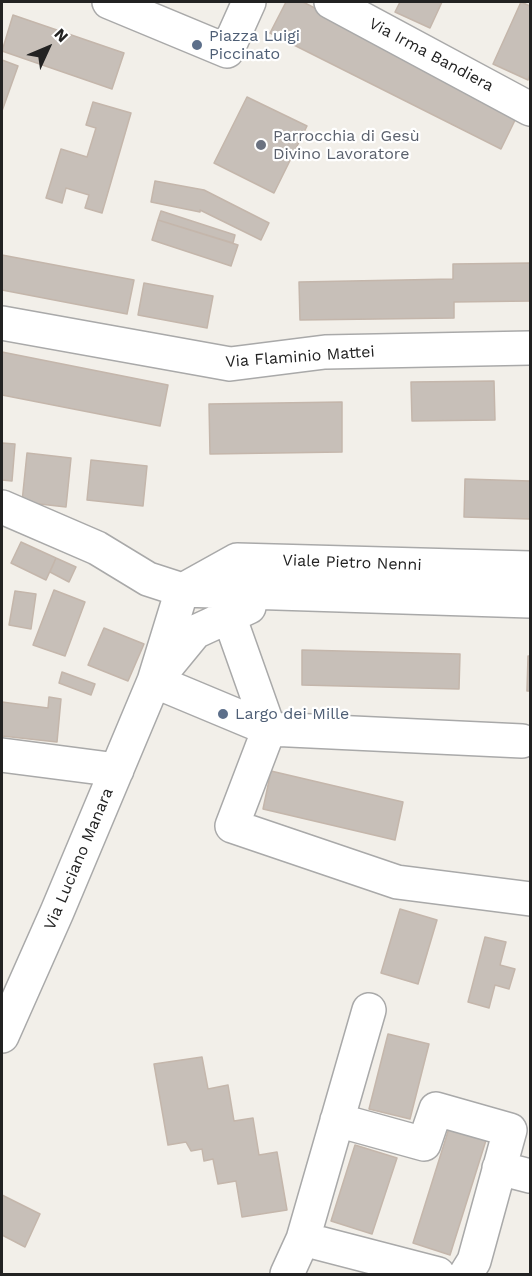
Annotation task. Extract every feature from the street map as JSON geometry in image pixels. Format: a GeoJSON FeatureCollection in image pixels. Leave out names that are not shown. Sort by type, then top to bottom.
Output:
{"type":"FeatureCollection","features":[{"type":"Feature","properties":{"kind":"street"},"geometry":{"type":"LineString","coordinates":[[109,2],[228,51],[249,2]]}},
{"type":"Feature","properties":{"kind":"street","name":"Via Irma Bandiera"},"geometry":{"type":"LineString","coordinates":[[331,2],[531,109]]}},
{"type":"Feature","properties":{"kind":"street","name":"Via Flaminio Mattei"},"geometry":{"type":"LineString","coordinates":[[2,323],[230,364],[325,352],[531,348]]}},
{"type":"Feature","properties":{"kind":"street","name":"Viale Pietro Nenni"},"geometry":{"type":"LineString","coordinates":[[2,507],[97,548],[148,579],[182,590],[531,600]]}},
{"type":"Feature","properties":{"kind":"street","name":"Viale Pietro Nenni"},"geometry":{"type":"LineString","coordinates":[[182,590],[237,560],[531,567]]}},
{"type":"Feature","properties":{"kind":"street"},"geometry":{"type":"LineString","coordinates":[[154,681],[182,590]]}},
{"type":"Feature","properties":{"kind":"street"},"geometry":{"type":"LineString","coordinates":[[154,681],[195,632],[279,593]]}},
{"type":"Feature","properties":{"kind":"street"},"geometry":{"type":"LineString","coordinates":[[229,616],[269,729],[232,826],[397,882],[531,899]]}},
{"type":"Feature","properties":{"kind":"street"},"geometry":{"type":"LineString","coordinates":[[154,681],[269,729],[522,741]]}},
{"type":"Feature","properties":{"kind":"street","name":"Via Luciano Manara"},"geometry":{"type":"LineString","coordinates":[[2,1036],[154,681]]}},
{"type":"Feature","properties":{"kind":"street"},"geometry":{"type":"LineString","coordinates":[[2,754],[117,770]]}},
{"type":"Feature","properties":{"kind":"street"},"geometry":{"type":"LineString","coordinates":[[287,1275],[303,1239],[369,1010]]}},
{"type":"Feature","properties":{"kind":"street"},"geometry":{"type":"LineString","coordinates":[[337,1120],[424,1144],[436,1109],[510,1130],[474,1261],[466,1275]]}},
{"type":"Feature","properties":{"kind":"street"},"geometry":{"type":"LineString","coordinates":[[500,1168],[531,1176]]}},
{"type":"Feature","properties":{"kind":"street"},"geometry":{"type":"LineString","coordinates":[[303,1239],[438,1275]]}},
{"type":"Feature","properties":{"kind":"building"},"geometry":{"type":"Polygon","coordinates":[[[286,2],[303,2],[519,112],[501,149],[270,33],[286,2]]]}},
{"type":"Feature","properties":{"kind":"building"},"geometry":{"type":"Polygon","coordinates":[[[400,2],[442,2],[430,28],[395,12],[400,2]]]}},
{"type":"Feature","properties":{"kind":"building"},"geometry":{"type":"Polygon","coordinates":[[[521,2],[530,6],[530,74],[528,80],[493,64],[521,2]]]}},
{"type":"Feature","properties":{"kind":"building"},"geometry":{"type":"Polygon","coordinates":[[[13,15],[124,53],[112,89],[2,51],[13,15]]]}},
{"type":"Feature","properties":{"kind":"building"},"geometry":{"type":"Polygon","coordinates":[[[2,60],[18,66],[2,111],[2,60]]]}},
{"type":"Feature","properties":{"kind":"building","name":"Parrocchia di Gesù Divino Lavoratore"},"geometry":{"type":"Polygon","coordinates":[[[247,97],[307,126],[274,193],[214,163],[247,97]]]}},
{"type":"Feature","properties":{"kind":"building"},"geometry":{"type":"Polygon","coordinates":[[[93,102],[131,113],[102,213],[85,208],[89,195],[66,188],[62,203],[46,198],[61,149],[87,157],[96,128],[86,125],[93,102]]]}},
{"type":"Feature","properties":{"kind":"building"},"geometry":{"type":"Polygon","coordinates":[[[155,181],[204,190],[269,223],[261,240],[200,210],[200,212],[151,202],[155,181]]]}},
{"type":"Feature","properties":{"kind":"building"},"geometry":{"type":"Polygon","coordinates":[[[161,211],[235,235],[233,243],[158,220],[161,211]]]}},
{"type":"Feature","properties":{"kind":"building"},"geometry":{"type":"Polygon","coordinates":[[[158,220],[238,245],[231,266],[152,240],[158,220]]]}},
{"type":"Feature","properties":{"kind":"building"},"geometry":{"type":"Polygon","coordinates":[[[2,255],[134,280],[127,314],[2,290],[2,255]]]}},
{"type":"Feature","properties":{"kind":"building"},"geometry":{"type":"Polygon","coordinates":[[[530,263],[530,301],[454,302],[454,318],[300,320],[299,282],[453,279],[453,264],[530,263]]]}},
{"type":"Feature","properties":{"kind":"building"},"geometry":{"type":"Polygon","coordinates":[[[144,283],[213,296],[207,328],[138,315],[144,283]]]}},
{"type":"Feature","properties":{"kind":"building"},"geometry":{"type":"Polygon","coordinates":[[[2,352],[168,385],[160,426],[2,395],[2,352]]]}},
{"type":"Feature","properties":{"kind":"building"},"geometry":{"type":"Polygon","coordinates":[[[494,381],[495,420],[412,421],[411,382],[494,381]]]}},
{"type":"Feature","properties":{"kind":"building"},"geometry":{"type":"Polygon","coordinates":[[[342,402],[342,452],[210,454],[209,404],[342,402]]]}},
{"type":"Feature","properties":{"kind":"building"},"geometry":{"type":"Polygon","coordinates":[[[2,443],[15,444],[12,481],[2,480],[2,443]]]}},
{"type":"Feature","properties":{"kind":"building"},"geometry":{"type":"Polygon","coordinates":[[[27,453],[71,458],[66,507],[22,502],[27,453]]]}},
{"type":"Feature","properties":{"kind":"building"},"geometry":{"type":"Polygon","coordinates":[[[91,460],[147,466],[143,506],[87,500],[91,460]]]}},
{"type":"Feature","properties":{"kind":"building"},"geometry":{"type":"Polygon","coordinates":[[[465,479],[530,481],[530,519],[464,517],[465,479]]]}},
{"type":"Feature","properties":{"kind":"building"},"geometry":{"type":"Polygon","coordinates":[[[21,542],[56,558],[46,580],[11,563],[21,542]]]}},
{"type":"Feature","properties":{"kind":"building"},"geometry":{"type":"Polygon","coordinates":[[[56,558],[76,567],[69,582],[50,572],[56,558]]]}},
{"type":"Feature","properties":{"kind":"building"},"geometry":{"type":"Polygon","coordinates":[[[54,590],[85,602],[65,656],[33,645],[54,590]]]}},
{"type":"Feature","properties":{"kind":"building"},"geometry":{"type":"Polygon","coordinates":[[[15,591],[36,594],[31,629],[9,625],[15,591]]]}},
{"type":"Feature","properties":{"kind":"building"},"geometry":{"type":"Polygon","coordinates":[[[104,628],[144,644],[128,681],[88,665],[104,628]]]}},
{"type":"Feature","properties":{"kind":"building"},"geometry":{"type":"Polygon","coordinates":[[[302,650],[460,654],[459,689],[302,685],[302,650]]]}},
{"type":"Feature","properties":{"kind":"building"},"geometry":{"type":"Polygon","coordinates":[[[528,656],[530,656],[530,691],[527,691],[528,656]]]}},
{"type":"Feature","properties":{"kind":"building"},"geometry":{"type":"Polygon","coordinates":[[[62,672],[95,684],[91,695],[59,683],[62,672]]]}},
{"type":"Feature","properties":{"kind":"building"},"geometry":{"type":"Polygon","coordinates":[[[49,697],[61,699],[57,742],[2,736],[2,702],[48,708],[49,697]]]}},
{"type":"Feature","properties":{"kind":"building"},"geometry":{"type":"Polygon","coordinates":[[[271,771],[403,802],[395,840],[263,809],[271,771]]]}},
{"type":"Feature","properties":{"kind":"building"},"geometry":{"type":"Polygon","coordinates":[[[400,909],[437,920],[418,984],[381,973],[400,909]]]}},
{"type":"Feature","properties":{"kind":"building"},"geometry":{"type":"Polygon","coordinates":[[[485,937],[506,942],[500,965],[515,969],[509,989],[495,985],[489,1008],[468,1002],[485,937]]]}},
{"type":"Feature","properties":{"kind":"building"},"geometry":{"type":"Polygon","coordinates":[[[388,1034],[429,1044],[410,1119],[369,1109],[388,1034]]]}},
{"type":"Feature","properties":{"kind":"building"},"geometry":{"type":"Polygon","coordinates":[[[202,1057],[208,1089],[228,1085],[234,1121],[253,1118],[259,1155],[277,1152],[287,1210],[242,1217],[236,1181],[218,1184],[213,1159],[204,1161],[202,1149],[191,1151],[186,1142],[168,1145],[154,1064],[202,1057]]]}},
{"type":"Feature","properties":{"kind":"building"},"geometry":{"type":"Polygon","coordinates":[[[450,1125],[487,1137],[450,1255],[413,1243],[450,1125]]]}},
{"type":"Feature","properties":{"kind":"building"},"geometry":{"type":"Polygon","coordinates":[[[355,1145],[397,1158],[372,1234],[331,1221],[355,1145]]]}},
{"type":"Feature","properties":{"kind":"building"},"geometry":{"type":"Polygon","coordinates":[[[2,1195],[40,1214],[25,1247],[2,1235],[2,1195]]]}},
{"type":"Feature","properties":{"kind":"place","name":"Piazza Luigi Piccinato"},"geometry":{"type":"Point","coordinates":[197,45]}},
{"type":"Feature","properties":{"kind":"place","name":"Parrocchia di Gesù Divino Lavoratore"},"geometry":{"type":"Point","coordinates":[261,145]}},
{"type":"Feature","properties":{"kind":"place","name":"Largo dei Mille"},"geometry":{"type":"Point","coordinates":[223,714]}}]}
